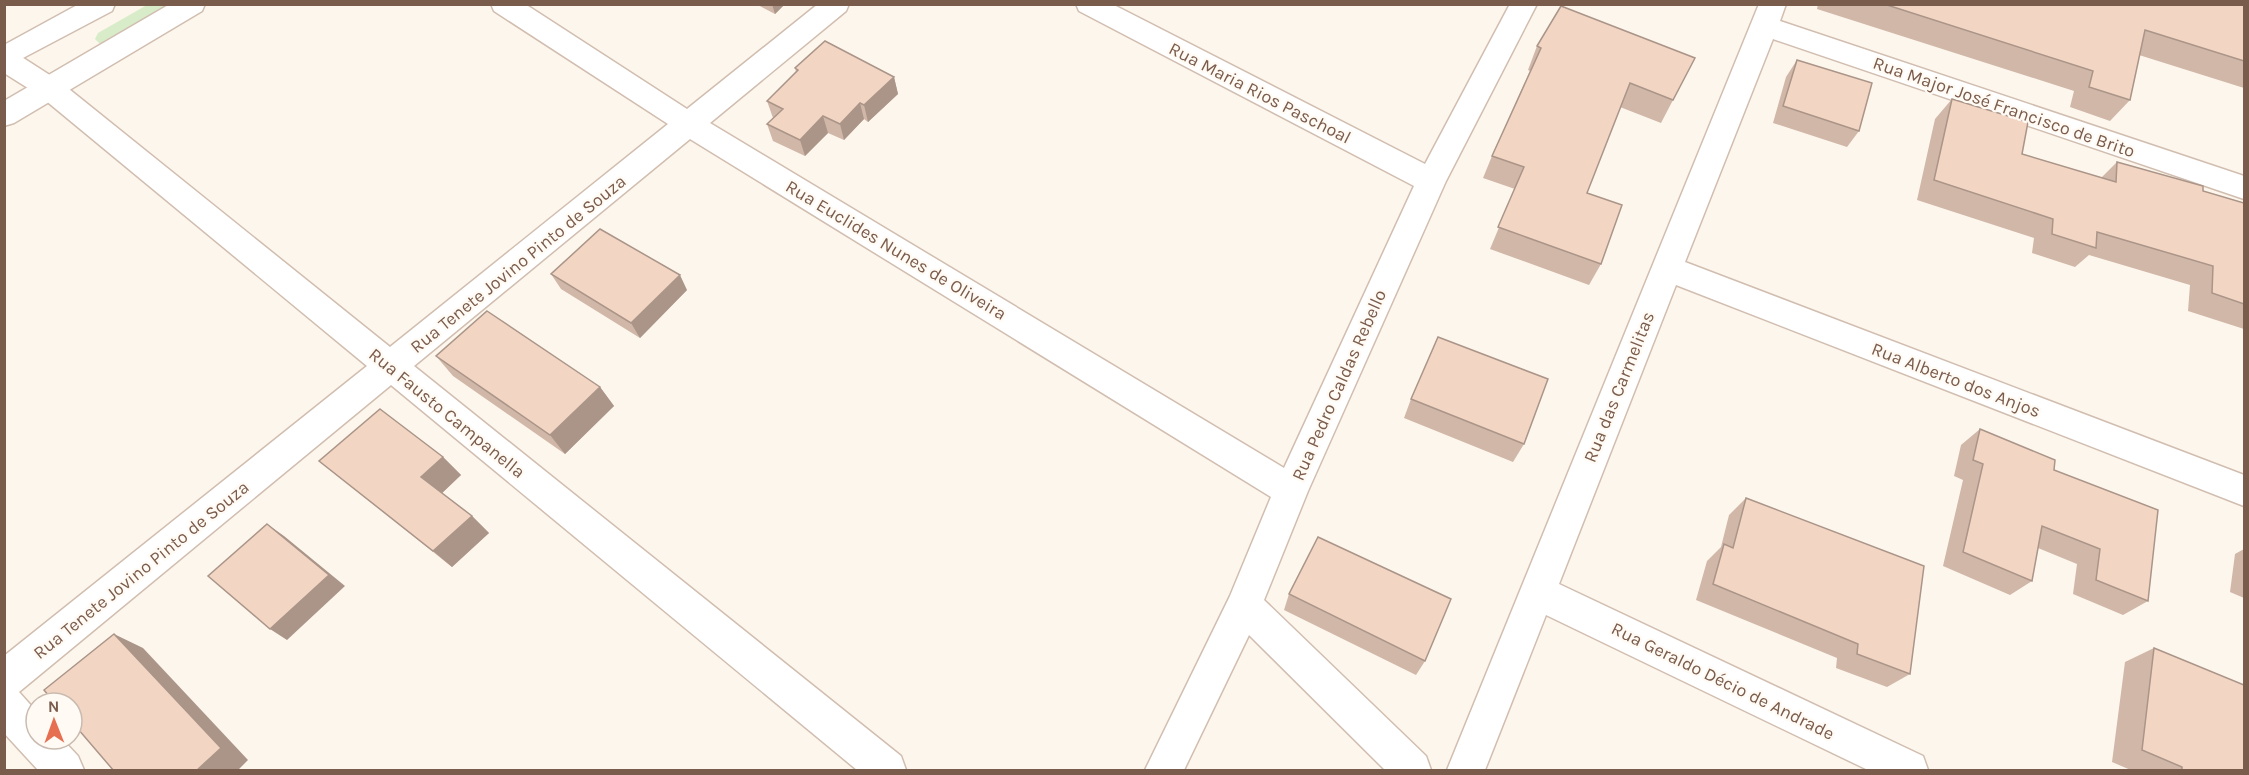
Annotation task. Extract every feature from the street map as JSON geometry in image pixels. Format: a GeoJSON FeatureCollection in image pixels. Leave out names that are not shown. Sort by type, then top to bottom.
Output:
{"type":"FeatureCollection","features":[{"type":"Feature","properties":{"kind":"street"},"geometry":{"type":"LineString","coordinates":[[4,58],[102,4]]}},
{"type":"Feature","properties":{"kind":"street"},"geometry":{"type":"LineString","coordinates":[[4,115],[192,4]]}},
{"type":"Feature","properties":{"kind":"street","name":"Rua Euclides Nunes de Oliveira"},"geometry":{"type":"LineString","coordinates":[[504,4],[689,124],[1291,491]]}},
{"type":"Feature","properties":{"kind":"street","name":"Rua Tenete Jovino Pinto de Souza"},"geometry":{"type":"LineString","coordinates":[[4,680],[392,368],[836,4]]}},
{"type":"Feature","properties":{"kind":"street","name":"Rua Maria Rios Paschoal"},"geometry":{"type":"LineString","coordinates":[[1089,4],[1431,181]]}},
{"type":"Feature","properties":{"kind":"street","name":"Rua Pedro Caldas Rebello"},"geometry":{"type":"LineString","coordinates":[[1164,771],[1245,605],[1291,491],[1431,181],[1524,4]]}},
{"type":"Feature","properties":{"kind":"street","name":"Rua Major José Francisco de Brito"},"geometry":{"type":"LineString","coordinates":[[1768,15],[2244,188]]}},
{"type":"Feature","properties":{"kind":"street","name":"Rua das Carmelitas"},"geometry":{"type":"LineString","coordinates":[[1466,771],[1768,15]]}},
{"type":"Feature","properties":{"kind":"street","name":"Rua Fausto Campanella"},"geometry":{"type":"LineString","coordinates":[[4,58],[49,88],[887,771]]}},
{"type":"Feature","properties":{"kind":"street","name":"Rua Alberto dos Anjos"},"geometry":{"type":"LineString","coordinates":[[1667,268],[2244,491]]}},
{"type":"Feature","properties":{"kind":"street","name":"Rua Geraldo Décio de Andrade"},"geometry":{"type":"LineString","coordinates":[[1537,591],[1909,771]]}},
{"type":"Feature","properties":{"kind":"street"},"geometry":{"type":"LineString","coordinates":[[1245,605],[1412,771]]}},
{"type":"Feature","properties":{"kind":"street"},"geometry":{"type":"LineString","coordinates":[[4,704],[64,771]]}},
{"type":"Feature","properties":{"kind":"green space"},"geometry":{"type":"Polygon","coordinates":[[[147,5],[175,5],[110,43],[100,44],[95,39],[98,33],[147,5]]]}},
{"type":"Feature","properties":{"kind":"building"},"geometry":{"type":"Polygon","coordinates":[[[1884,4],[2244,4],[2244,61],[2145,30],[2130,100],[2089,87],[2093,71],[1884,4]]]}},
{"type":"Feature","properties":{"kind":"building"},"geometry":{"type":"Polygon","coordinates":[[[1561,6],[1695,58],[1673,100],[1630,83],[1587,193],[1622,205],[1601,264],[1498,227],[1524,167],[1492,156],[1541,48],[1537,46],[1561,6]]]}},
{"type":"Feature","properties":{"kind":"building"},"geometry":{"type":"Polygon","coordinates":[[[825,41],[894,77],[864,105],[860,103],[840,124],[823,116],[800,140],[767,124],[783,109],[767,101],[798,70],[795,68],[825,41]]]}},
{"type":"Feature","properties":{"kind":"building"},"geometry":{"type":"Polygon","coordinates":[[[1797,60],[1872,83],[1859,131],[1783,106],[1797,60]]]}},
{"type":"Feature","properties":{"kind":"building"},"geometry":{"type":"Polygon","coordinates":[[[1952,99],[2028,122],[2022,154],[2116,182],[2117,162],[2203,186],[2203,191],[2244,203],[2244,304],[2212,293],[2213,266],[2097,232],[2096,248],[2052,234],[2053,219],[1934,180],[1952,99]]]}},
{"type":"Feature","properties":{"kind":"building"},"geometry":{"type":"Polygon","coordinates":[[[600,229],[680,275],[631,323],[551,274],[600,229]]]}},
{"type":"Feature","properties":{"kind":"building"},"geometry":{"type":"Polygon","coordinates":[[[487,311],[600,387],[550,435],[436,356],[487,311]]]}},
{"type":"Feature","properties":{"kind":"building"},"geometry":{"type":"Polygon","coordinates":[[[1438,337],[1548,379],[1524,444],[1411,399],[1438,337]]]}},
{"type":"Feature","properties":{"kind":"building"},"geometry":{"type":"Polygon","coordinates":[[[380,409],[443,457],[421,477],[472,516],[433,551],[319,461],[380,409]]]}},
{"type":"Feature","properties":{"kind":"building"},"geometry":{"type":"Polygon","coordinates":[[[1980,429],[2055,460],[2054,470],[2158,510],[2148,601],[2096,580],[2100,549],[2042,526],[2032,581],[1963,552],[1983,464],[1973,460],[1980,429]]]}},
{"type":"Feature","properties":{"kind":"building"},"geometry":{"type":"Polygon","coordinates":[[[1746,498],[1924,566],[1910,674],[1857,654],[1858,644],[1713,584],[1724,544],[1733,548],[1746,498]]]}},
{"type":"Feature","properties":{"kind":"building"},"geometry":{"type":"Polygon","coordinates":[[[267,524],[329,575],[270,629],[208,576],[267,524]]]}},
{"type":"Feature","properties":{"kind":"building"},"geometry":{"type":"Polygon","coordinates":[[[1318,537],[1451,599],[1425,661],[1289,594],[1318,537]]]}},
{"type":"Feature","properties":{"kind":"building"},"geometry":{"type":"Polygon","coordinates":[[[114,634],[221,748],[196,771],[114,771],[84,736],[84,691],[44,690],[114,634]]]}},
{"type":"Feature","properties":{"kind":"building"},"geometry":{"type":"Polygon","coordinates":[[[2154,648],[2244,685],[2244,771],[2182,771],[2182,767],[2142,750],[2154,648]]]}}]}
